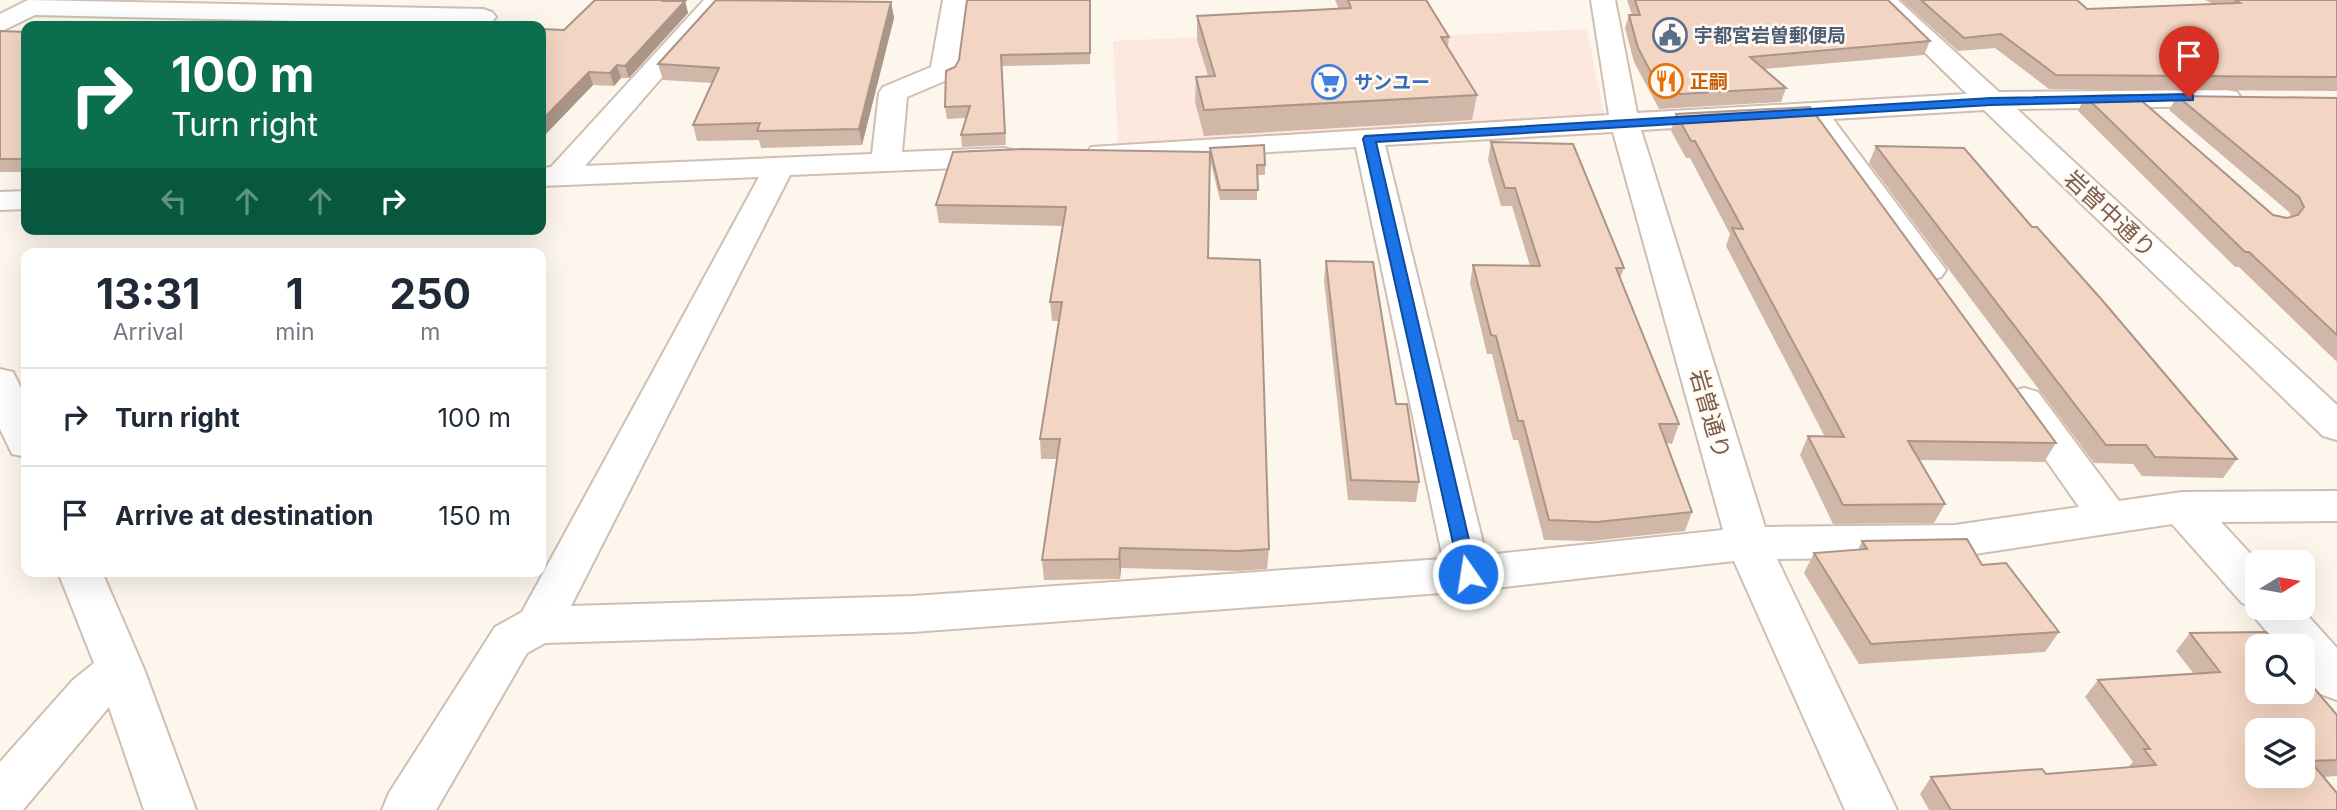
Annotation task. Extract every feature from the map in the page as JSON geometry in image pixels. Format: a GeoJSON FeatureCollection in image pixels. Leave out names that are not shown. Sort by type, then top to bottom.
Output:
{"type":"FeatureCollection","features":[{"type":"Feature","properties":{"kind":"street"},"geometry":{"type":"LineString","coordinates":[[550,176],[717,0]]}},
{"type":"Feature","properties":{"kind":"street"},"geometry":{"type":"LineString","coordinates":[[886,162],[893,93],[944,71],[955,0]]}},
{"type":"Feature","properties":{"kind":"street","name":"岩曽通り"},"geometry":{"type":"LineString","coordinates":[[1603,0],[1625,124],[1748,543],[1871,810]]}},
{"type":"Feature","properties":{"kind":"street","name":"岩曽中通り"},"geometry":{"type":"LineString","coordinates":[[1884,0],[2337,427]]}},
{"type":"Feature","properties":{"kind":"street"},"geometry":{"type":"LineString","coordinates":[[0,24],[30,8],[483,17]]}},
{"type":"Feature","properties":{"kind":"street"},"geometry":{"type":"LineString","coordinates":[[2136,97],[2166,124]]}},
{"type":"Feature","properties":{"kind":"street"},"geometry":{"type":"LineString","coordinates":[[1073,154],[1991,102],[2136,97],[2256,99]]}},
{"type":"Feature","properties":{"kind":"street"},"geometry":{"type":"LineString","coordinates":[[1813,112],[1945,292]]}},
{"type":"Feature","properties":{"kind":"street"},"geometry":{"type":"LineString","coordinates":[[1369,139],[1468,574]]}},
{"type":"Feature","properties":{"kind":"street"},"geometry":{"type":"LineString","coordinates":[[550,176],[1033,156]]}},
{"type":"Feature","properties":{"kind":"street"},"geometry":{"type":"LineString","coordinates":[[538,625],[779,167]]}},
{"type":"Feature","properties":{"kind":"street"},"geometry":{"type":"LineString","coordinates":[[0,201],[21,200]]}},
{"type":"Feature","properties":{"kind":"street"},"geometry":{"type":"LineString","coordinates":[[2003,371],[2109,518]]}},
{"type":"Feature","properties":{"kind":"street"},"geometry":{"type":"LineString","coordinates":[[0,381],[21,432]]}},
{"type":"Feature","properties":{"kind":"street"},"geometry":{"type":"LineString","coordinates":[[408,810],[511,640],[538,625],[913,614],[1468,574],[1748,543],[1955,541],[2182,507],[2337,506]]}},
{"type":"Feature","properties":{"kind":"street"},"geometry":{"type":"LineString","coordinates":[[2182,507],[2245,577]]}},
{"type":"Feature","properties":{"kind":"street"},"geometry":{"type":"LineString","coordinates":[[82,577],[120,669],[170,810]]}},
{"type":"Feature","properties":{"kind":"street"},"geometry":{"type":"LineString","coordinates":[[2284,620],[2337,680]]}},
{"type":"Feature","properties":{"kind":"street"},"geometry":{"type":"LineString","coordinates":[[0,799],[90,694],[120,669]]}},
{"type":"Feature","properties":{"kind":"shaded area"},"geometry":{"type":"Polygon","coordinates":[[[1587,29],[1605,119],[1118,147],[1113,41],[1332,31],[1337,40],[1587,29]]]}},
{"type":"Feature","properties":{"kind":"building"},"geometry":{"type":"Polygon","coordinates":[[[595,0],[685,1],[625,66],[617,65],[610,73],[589,72],[546,116],[546,29],[564,30],[595,0]]]}},
{"type":"Feature","properties":{"kind":"building"},"geometry":{"type":"Polygon","coordinates":[[[716,0],[891,2],[859,129],[757,131],[760,123],[693,125],[719,68],[658,64],[716,0]]]}},
{"type":"Feature","properties":{"kind":"building"},"geometry":{"type":"Polygon","coordinates":[[[967,0],[1090,0],[1090,53],[1001,55],[1005,133],[961,135],[970,106],[945,107],[946,71],[955,67],[959,60],[967,0]]]}},
{"type":"Feature","properties":{"kind":"building","name":"サンユー"},"geometry":{"type":"Polygon","coordinates":[[[1348,0],[1426,0],[1449,37],[1441,37],[1477,95],[1204,110],[1196,77],[1215,76],[1197,16],[1351,8],[1348,0]]]}},
{"type":"Feature","properties":{"kind":"building"},"geometry":{"type":"Polygon","coordinates":[[[1635,0],[1888,0],[1930,41],[1750,57],[1786,88],[1663,95],[1638,48],[1629,15],[1640,15],[1635,0]]]}},
{"type":"Feature","properties":{"kind":"building"},"geometry":{"type":"Polygon","coordinates":[[[1921,0],[2077,0],[2087,9],[2240,3],[2235,0],[2337,0],[2337,77],[2056,75],[2001,34],[1964,38],[1921,0]]]}},
{"type":"Feature","properties":{"kind":"building"},"geometry":{"type":"Polygon","coordinates":[[[0,31],[21,32],[21,159],[0,159],[0,31]]]}},
{"type":"Feature","properties":{"kind":"building"},"geometry":{"type":"Polygon","coordinates":[[[2135,95],[2273,215],[2287,218],[2298,215],[2304,207],[2299,197],[2177,96],[2337,98],[2337,335],[2249,252],[2245,252],[2085,96],[2135,95]]]}},
{"type":"Feature","properties":{"kind":"building"},"geometry":{"type":"Polygon","coordinates":[[[1810,107],[2056,443],[1908,441],[1945,504],[1843,505],[1808,436],[1844,437],[1732,228],[1743,229],[1695,141],[1691,141],[1676,114],[1810,107]]]}},
{"type":"Feature","properties":{"kind":"building"},"geometry":{"type":"Polygon","coordinates":[[[1491,142],[1573,144],[1624,268],[1616,268],[1679,424],[1659,424],[1692,512],[1597,522],[1549,520],[1523,421],[1518,421],[1496,336],[1491,335],[1473,265],[1540,266],[1515,188],[1505,188],[1491,142]]]}},
{"type":"Feature","properties":{"kind":"building"},"geometry":{"type":"Polygon","coordinates":[[[1264,145],[1265,165],[1257,165],[1258,190],[1220,190],[1210,148],[1264,145]]]}},
{"type":"Feature","properties":{"kind":"building"},"geometry":{"type":"Polygon","coordinates":[[[1876,146],[1964,148],[2032,227],[2037,227],[2102,300],[2237,459],[2155,457],[2146,445],[2106,445],[1876,146]]]}},
{"type":"Feature","properties":{"kind":"building"},"geometry":{"type":"Polygon","coordinates":[[[1022,149],[1210,152],[1208,258],[1260,260],[1269,549],[1237,551],[1120,548],[1119,559],[1042,560],[1060,439],[1040,439],[1062,302],[1050,302],[1066,207],[936,205],[953,152],[1022,149]]]}},
{"type":"Feature","properties":{"kind":"building"},"geometry":{"type":"Polygon","coordinates":[[[1326,261],[1373,262],[1396,404],[1407,404],[1419,482],[1351,480],[1326,261]]]}},
{"type":"Feature","properties":{"kind":"building"},"geometry":{"type":"Polygon","coordinates":[[[1967,539],[1982,565],[2006,563],[2059,632],[1871,644],[1814,553],[1867,549],[1862,541],[1967,539]]]}},
{"type":"Feature","properties":{"kind":"building"},"geometry":{"type":"Polygon","coordinates":[[[2266,632],[2268,634],[2245,634],[2245,704],[2315,704],[2315,689],[2337,715],[2337,760],[2315,761],[2315,718],[2245,718],[2245,788],[2315,788],[2315,767],[2337,793],[2337,810],[1951,810],[1931,777],[2042,769],[2046,774],[2156,765],[2144,749],[2150,749],[2098,680],[2220,672],[2190,633],[2266,632]]]}},
{"type":"Feature","properties":{"kind":"place","name":"宇都宮岩曽郵便局"},"geometry":{"type":"Point","coordinates":[1670,35]}},
{"type":"Feature","properties":{"kind":"place","name":"正嗣"},"geometry":{"type":"Point","coordinates":[1666,81]}},
{"type":"Feature","properties":{"kind":"place","name":"サンユー"},"geometry":{"type":"Point","coordinates":[1329,82]}},
{"type":"Feature","properties":{"kind":"route"},"geometry":{"type":"LineString","coordinates":[[1468,574],[1369,139],[1991,102],[2189,98]]}}]}
